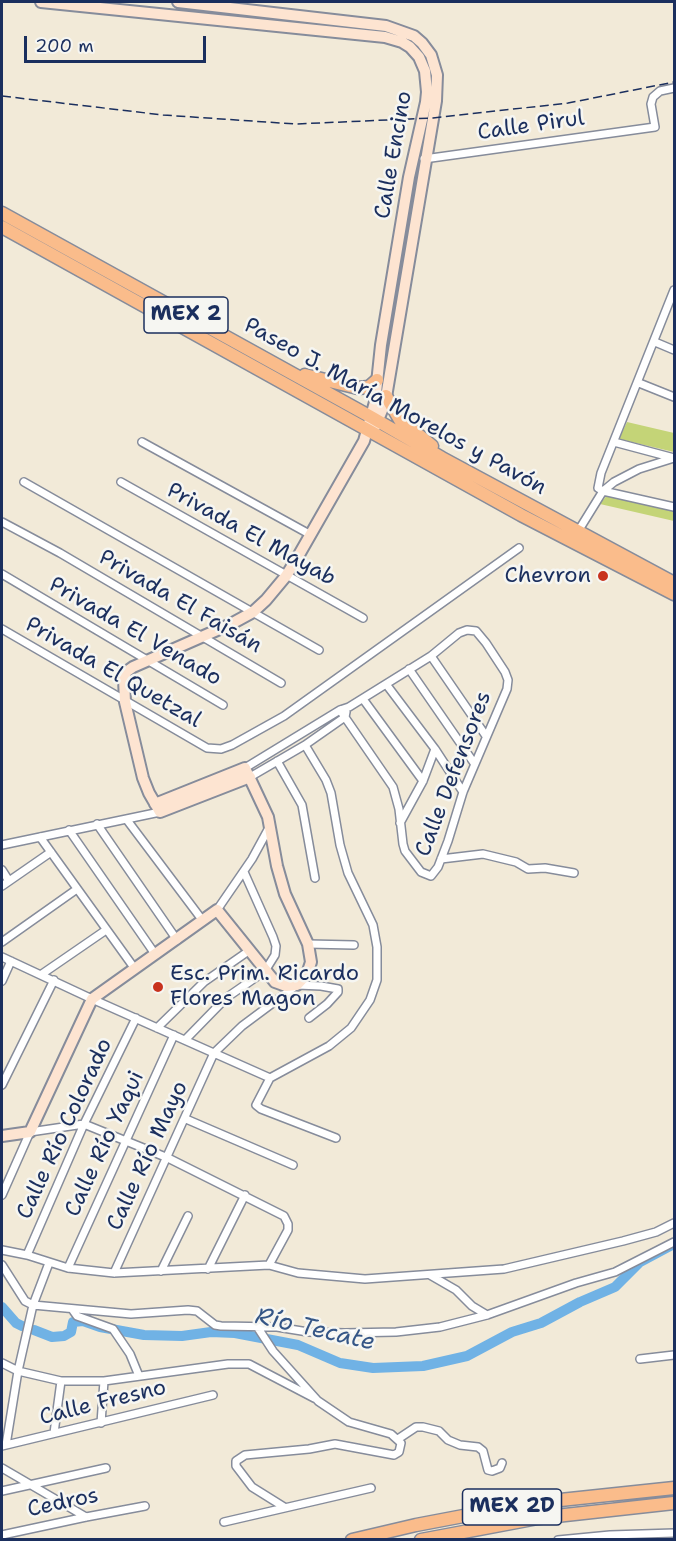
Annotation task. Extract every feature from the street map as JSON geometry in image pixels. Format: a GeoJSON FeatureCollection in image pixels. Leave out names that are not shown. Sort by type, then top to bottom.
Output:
{"type":"FeatureCollection","features":[{"type":"Feature","properties":{"kind":"highway","name":"Paseo J. María Morelos y Pavón"},"geometry":{"type":"LineString","coordinates":[[2,213],[287,370],[520,515],[575,536],[675,583]]}},
{"type":"Feature","properties":{"kind":"highway","name":"Paseo J. María Morelos y Pavón"},"geometry":{"type":"LineString","coordinates":[[2,227],[372,424],[442,458],[675,594]]}},
{"type":"Feature","properties":{"kind":"highway"},"geometry":{"type":"LineString","coordinates":[[287,370],[358,388],[369,387],[377,380]]}},
{"type":"Feature","properties":{"kind":"highway"},"geometry":{"type":"LineString","coordinates":[[386,396],[400,420],[426,441],[442,458]]}},
{"type":"Feature","properties":{"kind":"highway","name":"MEX 2D"},"geometry":{"type":"LineString","coordinates":[[352,1539],[532,1503],[675,1488]]}},
{"type":"Feature","properties":{"kind":"highway","name":"MEX 2D"},"geometry":{"type":"LineString","coordinates":[[421,1539],[538,1518],[675,1503]]}},
{"type":"Feature","properties":{"kind":"street","name":"Calle Encino"},"geometry":{"type":"LineString","coordinates":[[41,2],[385,37],[402,42],[417,53],[427,77],[426,102],[412,160],[372,424]]}},
{"type":"Feature","properties":{"kind":"street","name":"Calle Encino"},"geometry":{"type":"LineString","coordinates":[[178,2],[378,24],[414,36],[428,51],[437,75],[436,101],[386,396],[372,424]]}},
{"type":"Feature","properties":{"kind":"street","name":"Calle Pirul"},"geometry":{"type":"LineString","coordinates":[[412,160],[655,127],[651,104],[653,97],[660,91],[675,88]]}},
{"type":"Feature","properties":{"kind":"street"},"geometry":{"type":"LineString","coordinates":[[675,290],[614,442],[598,489],[675,507]]}},
{"type":"Feature","properties":{"kind":"street"},"geometry":{"type":"LineString","coordinates":[[655,342],[675,350]]}},
{"type":"Feature","properties":{"kind":"street"},"geometry":{"type":"LineString","coordinates":[[639,383],[675,397]]}},
{"type":"Feature","properties":{"kind":"street"},"geometry":{"type":"LineString","coordinates":[[158,808],[143,778],[125,702],[123,684],[126,672],[253,612],[270,596],[286,576],[311,535],[372,424]]}},
{"type":"Feature","properties":{"kind":"street"},"geometry":{"type":"LineString","coordinates":[[142,442],[311,535]]}},
{"type":"Feature","properties":{"kind":"street"},"geometry":{"type":"LineString","coordinates":[[614,442],[675,458]]}},
{"type":"Feature","properties":{"kind":"street"},"geometry":{"type":"LineString","coordinates":[[575,536],[603,491],[614,482],[639,469],[675,458]]}},
{"type":"Feature","properties":{"kind":"street"},"geometry":{"type":"LineString","coordinates":[[24,482],[319,650]]}},
{"type":"Feature","properties":{"kind":"street","name":"Privada El Mayab"},"geometry":{"type":"LineString","coordinates":[[121,482],[363,618]]}},
{"type":"Feature","properties":{"kind":"street","name":"Privada El Faisán"},"geometry":{"type":"LineString","coordinates":[[2,522],[60,553],[281,683]]}},
{"type":"Feature","properties":{"kind":"street","name":"Privada El Quetzal"},"geometry":{"type":"LineString","coordinates":[[2,629],[207,748],[217,749],[226,747],[284,716],[519,548]]}},
{"type":"Feature","properties":{"kind":"street","name":"Privada El Venado"},"geometry":{"type":"LineString","coordinates":[[2,574],[223,705]]}},
{"type":"Feature","properties":{"kind":"street","name":"Calle Defensores"},"geometry":{"type":"LineString","coordinates":[[400,823],[405,851],[421,872],[430,876],[441,860],[463,792],[505,694],[507,684],[505,672],[479,633],[472,630],[459,633],[431,656]]}},
{"type":"Feature","properties":{"kind":"street"},"geometry":{"type":"LineString","coordinates":[[248,773],[340,710],[363,699],[431,656],[486,736]]}},
{"type":"Feature","properties":{"kind":"street"},"geometry":{"type":"LineString","coordinates":[[409,669],[474,763]]}},
{"type":"Feature","properties":{"kind":"street"},"geometry":{"type":"LineString","coordinates":[[386,684],[435,749],[463,792]]}},
{"type":"Feature","properties":{"kind":"street"},"geometry":{"type":"LineString","coordinates":[[363,699],[423,781]]}},
{"type":"Feature","properties":{"kind":"street"},"geometry":{"type":"LineString","coordinates":[[2,845],[97,824],[127,820],[146,814],[277,761],[345,717],[349,707]]}},
{"type":"Feature","properties":{"kind":"street"},"geometry":{"type":"LineString","coordinates":[[340,710],[393,787],[400,823]]}},
{"type":"Feature","properties":{"kind":"street"},"geometry":{"type":"LineString","coordinates":[[305,745],[326,780],[331,794],[344,861],[373,925],[377,947],[377,980],[365,1009],[346,1033],[329,1046],[270,1078],[256,1102],[257,1107],[336,1138]]}},
{"type":"Feature","properties":{"kind":"street"},"geometry":{"type":"LineString","coordinates":[[400,823],[423,781],[435,749]]}},
{"type":"Feature","properties":{"kind":"street"},"geometry":{"type":"LineString","coordinates":[[277,761],[302,805],[315,878]]}},
{"type":"Feature","properties":{"kind":"street"},"geometry":{"type":"LineString","coordinates":[[214,1053],[242,1026],[297,985],[309,968],[308,944],[285,894],[277,866],[271,824],[248,773]]}},
{"type":"Feature","properties":{"kind":"street"},"geometry":{"type":"LineString","coordinates":[[127,820],[203,921]]}},
{"type":"Feature","properties":{"kind":"street"},"geometry":{"type":"LineString","coordinates":[[97,824],[177,940]]}},
{"type":"Feature","properties":{"kind":"street"},"geometry":{"type":"LineString","coordinates":[[2,1196],[92,999],[217,910],[244,872],[271,824]]}},
{"type":"Feature","properties":{"kind":"street"},"geometry":{"type":"LineString","coordinates":[[69,830],[155,954]]}},
{"type":"Feature","properties":{"kind":"street"},"geometry":{"type":"LineString","coordinates":[[40,837],[135,969]]}},
{"type":"Feature","properties":{"kind":"street"},"geometry":{"type":"LineString","coordinates":[[2,886],[51,852]]}},
{"type":"Feature","properties":{"kind":"street"},"geometry":{"type":"LineString","coordinates":[[441,860],[483,854],[516,862],[528,869],[545,868],[574,873]]}},
{"type":"Feature","properties":{"kind":"street"},"geometry":{"type":"LineString","coordinates":[[2,870],[9,881]]}},
{"type":"Feature","properties":{"kind":"street"},"geometry":{"type":"LineString","coordinates":[[185,1040],[226,998],[265,971],[274,960],[276,946],[244,872]]}},
{"type":"Feature","properties":{"kind":"street"},"geometry":{"type":"LineString","coordinates":[[2,942],[77,889]]}},
{"type":"Feature","properties":{"kind":"street"},"geometry":{"type":"LineString","coordinates":[[217,910],[271,979],[280,985],[337,988],[338,992],[309,1018]]}},
{"type":"Feature","properties":{"kind":"street"},"geometry":{"type":"LineString","coordinates":[[42,974],[106,930]]}},
{"type":"Feature","properties":{"kind":"street"},"geometry":{"type":"LineString","coordinates":[[308,944],[354,945]]}},
{"type":"Feature","properties":{"kind":"street"},"geometry":{"type":"LineString","coordinates":[[157,1028],[204,982],[250,950]]}},
{"type":"Feature","properties":{"kind":"street"},"geometry":{"type":"LineString","coordinates":[[2,957],[270,1078]]}},
{"type":"Feature","properties":{"kind":"street"},"geometry":{"type":"LineString","coordinates":[[2,981],[11,961]]}},
{"type":"Feature","properties":{"kind":"street"},"geometry":{"type":"LineString","coordinates":[[2,1085],[54,980]]}},
{"type":"Feature","properties":{"kind":"street","name":"Calle Río Colorado"},"geometry":{"type":"LineString","coordinates":[[27,1255],[84,1124],[136,1018]]}},
{"type":"Feature","properties":{"kind":"street","name":"Calle Río Yaqui"},"geometry":{"type":"LineString","coordinates":[[68,1268],[174,1035]]}},
{"type":"Feature","properties":{"kind":"street","name":"Calle Río Mayo"},"geometry":{"type":"LineString","coordinates":[[114,1273],[186,1119],[214,1053]]}},
{"type":"Feature","properties":{"kind":"street"},"geometry":{"type":"LineString","coordinates":[[186,1119],[293,1165]]}},
{"type":"Feature","properties":{"kind":"street"},"geometry":{"type":"LineString","coordinates":[[2,1136],[84,1124],[168,1158],[278,1211],[286,1219],[288,1230],[269,1266]]}},
{"type":"Feature","properties":{"kind":"street"},"geometry":{"type":"LineString","coordinates":[[208,1269],[245,1195]]}},
{"type":"Feature","properties":{"kind":"street"},"geometry":{"type":"LineString","coordinates":[[161,1271],[188,1216]]}},
{"type":"Feature","properties":{"kind":"street"},"geometry":{"type":"LineString","coordinates":[[2,1250],[68,1268],[114,1273],[269,1266],[298,1273],[365,1279],[504,1269],[645,1235],[675,1223]]}},
{"type":"Feature","properties":{"kind":"street"},"geometry":{"type":"LineString","coordinates":[[2,1265],[25,1301],[33,1305],[131,1314],[188,1310],[203,1314],[215,1324],[258,1328],[277,1327],[308,1332],[396,1332],[440,1327],[487,1315],[576,1283],[615,1272],[675,1242]]}},
{"type":"Feature","properties":{"kind":"street"},"geometry":{"type":"LineString","coordinates":[[4,1446],[33,1305],[50,1263]]}},
{"type":"Feature","properties":{"kind":"street"},"geometry":{"type":"LineString","coordinates":[[430,1275],[456,1290],[472,1306],[487,1315]]}},
{"type":"Feature","properties":{"kind":"street"},"geometry":{"type":"LineString","coordinates":[[3,1285],[12,1282]]}},
{"type":"Feature","properties":{"kind":"street"},"geometry":{"type":"LineString","coordinates":[[72,1309],[77,1316],[113,1329],[130,1354],[139,1376]]}},
{"type":"Feature","properties":{"kind":"street"},"geometry":{"type":"LineString","coordinates":[[258,1328],[273,1351],[318,1401]]}},
{"type":"Feature","properties":{"kind":"street"},"geometry":{"type":"LineString","coordinates":[[640,1359],[675,1355]]}},
{"type":"Feature","properties":{"kind":"street"},"geometry":{"type":"LineString","coordinates":[[2,1363],[18,1371],[61,1381],[104,1380],[237,1364],[255,1366],[318,1401],[349,1422],[380,1430],[398,1439],[401,1443],[394,1455],[335,1444],[239,1458],[236,1466],[252,1487],[284,1508]]}},
{"type":"Feature","properties":{"kind":"street"},"geometry":{"type":"LineString","coordinates":[[101,1422],[104,1380]]}},
{"type":"Feature","properties":{"kind":"street"},"geometry":{"type":"LineString","coordinates":[[54,1433],[61,1381]]}},
{"type":"Feature","properties":{"kind":"street","name":"Calle Fresno"},"geometry":{"type":"LineString","coordinates":[[4,1446],[213,1395]]}},
{"type":"Feature","properties":{"kind":"street"},"geometry":{"type":"LineString","coordinates":[[398,1439],[416,1427],[423,1427],[439,1431],[448,1440],[460,1445],[477,1447],[483,1451],[488,1470],[492,1472],[500,1468],[502,1463]]}},
{"type":"Feature","properties":{"kind":"street"},"geometry":{"type":"LineString","coordinates":[[2,1468],[86,1517]]}},
{"type":"Feature","properties":{"kind":"street"},"geometry":{"type":"LineString","coordinates":[[2,1491],[106,1468]]}},
{"type":"Feature","properties":{"kind":"street"},"geometry":{"type":"LineString","coordinates":[[224,1522],[371,1488]]}},
{"type":"Feature","properties":{"kind":"street","name":"Cedros"},"geometry":{"type":"LineString","coordinates":[[2,1535],[145,1506]]}},
{"type":"Feature","properties":{"kind":"street"},"geometry":{"type":"LineString","coordinates":[[558,1539],[610,1535],[654,1537],[675,1533]]}},
{"type":"Feature","properties":{"kind":"green space"},"geometry":{"type":"Polygon","coordinates":[[[627,422],[674,433],[674,452],[619,439],[627,422]]]}},
{"type":"Feature","properties":{"kind":"green space"},"geometry":{"type":"Polygon","coordinates":[[[608,494],[674,509],[674,521],[600,504],[608,494]]]}},
{"type":"Feature","properties":{"kind":"waterway","name":"Río Tecate"},"geometry":{"type":"LineString","coordinates":[[34,1330],[52,1337],[64,1336],[71,1332],[73,1322],[83,1321],[100,1327],[144,1335],[182,1336],[211,1332],[235,1333],[298,1345],[340,1363],[373,1368],[423,1366],[467,1356],[512,1332],[541,1323],[580,1302],[615,1287],[640,1262],[674,1244]]}},
{"type":"Feature","properties":{"kind":"waterway","name":"Río Tecate"},"geometry":{"type":"LineString","coordinates":[[2,1307],[16,1323],[22,1326]]}},
{"type":"Feature","properties":{"kind":"railway"},"geometry":{"type":"LineString","coordinates":[[2,96],[163,115],[295,124],[433,118],[568,103],[674,82]]}},
{"type":"Feature","properties":{"kind":"place","name":"Chevron"},"geometry":{"type":"Point","coordinates":[603,576]}},
{"type":"Feature","properties":{"kind":"place","name":"Esc. Prim. Ricardo Flores Magon"},"geometry":{"type":"Point","coordinates":[158,987]}}]}
